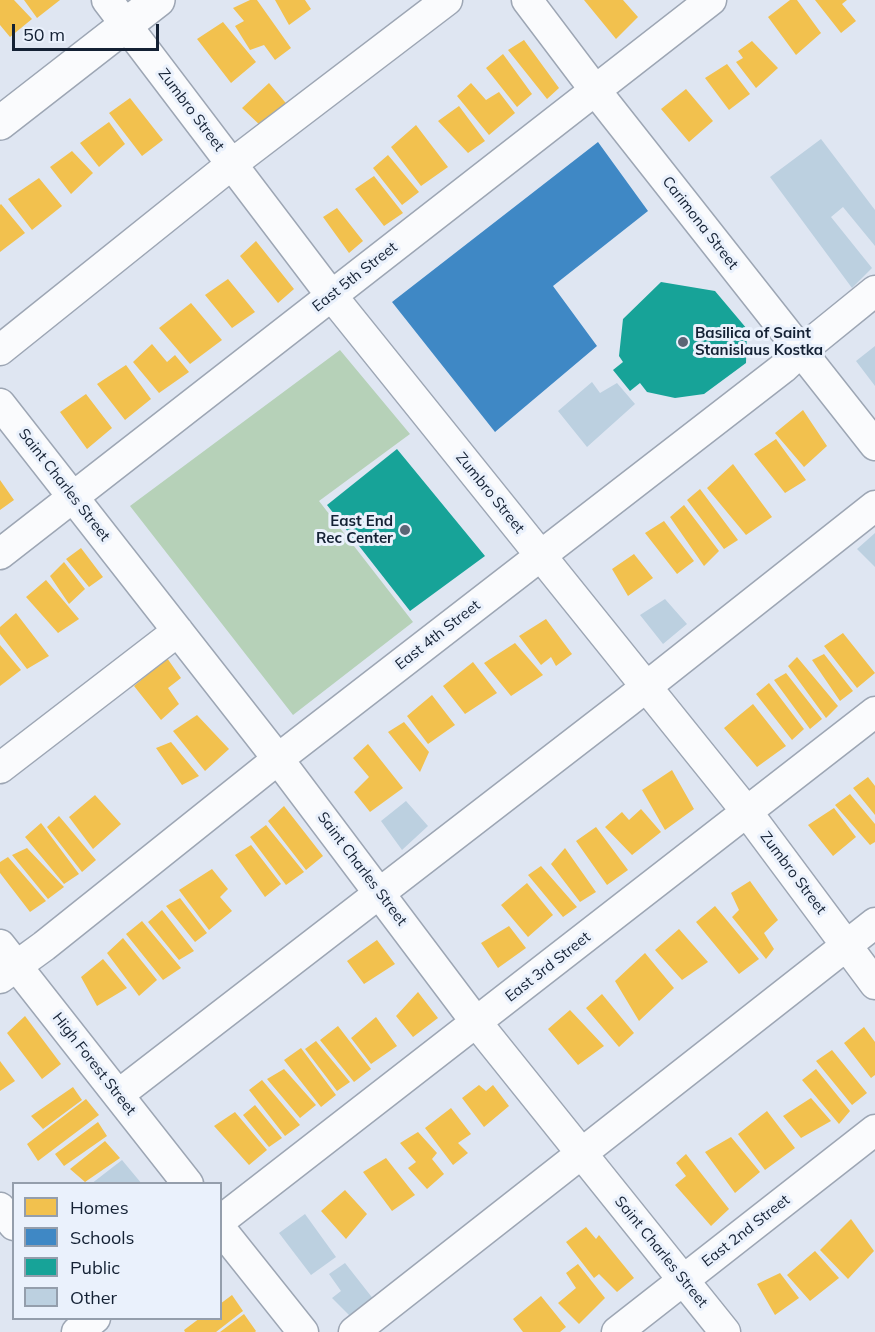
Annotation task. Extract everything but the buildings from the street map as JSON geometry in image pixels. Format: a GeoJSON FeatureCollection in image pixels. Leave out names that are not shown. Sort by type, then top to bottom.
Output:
{"type":"FeatureCollection","features":[{"type":"Feature","properties":{"kind":"main road"},"geometry":{"type":"LineString","coordinates":[[0,123],[117,12],[158,0]]}},
{"type":"Feature","properties":{"kind":"street"},"geometry":{"type":"LineString","coordinates":[[0,350],[232,164],[447,0]]}},
{"type":"Feature","properties":{"kind":"street","name":"Carimona Street"},"geometry":{"type":"LineString","coordinates":[[527,0],[595,90],[875,445]]}},
{"type":"Feature","properties":{"kind":"street","name":"East 5th Street"},"geometry":{"type":"LineString","coordinates":[[0,554],[711,0]]}},
{"type":"Feature","properties":{"kind":"street","name":"Zumbro Street"},"geometry":{"type":"LineString","coordinates":[[117,12],[331,295],[747,812],[875,984]]}},
{"type":"Feature","properties":{"kind":"street","name":"East 4th Street"},"geometry":{"type":"LineString","coordinates":[[5,963],[62,931],[279,759],[783,368],[875,291]]}},
{"type":"Feature","properties":{"kind":"street","name":"Saint Charles Street"},"geometry":{"type":"LineString","coordinates":[[0,404],[279,759],[476,1022],[725,1332]]}},
{"type":"Feature","properties":{"kind":"street"},"geometry":{"type":"LineString","coordinates":[[118,1095],[646,687],[875,506]]}},
{"type":"Feature","properties":{"kind":"street"},"geometry":{"type":"LineString","coordinates":[[0,768],[178,630]]}},
{"type":"Feature","properties":{"kind":"street","name":"East 3rd Street"},"geometry":{"type":"LineString","coordinates":[[222,1219],[875,712]]}},
{"type":"Feature","properties":{"kind":"street"},"geometry":{"type":"LineString","coordinates":[[354,1332],[875,923]]}},
{"type":"Feature","properties":{"kind":"street","name":"High Forest Street"},"geometry":{"type":"LineString","coordinates":[[5,963],[118,1095],[186,1182]]}},
{"type":"Feature","properties":{"kind":"street","name":"East 2nd Street"},"geometry":{"type":"LineString","coordinates":[[617,1332],[875,1130]]}},
{"type":"Feature","properties":{"kind":"street"},"geometry":{"type":"LineString","coordinates":[[0,1208],[12,1223]]}},
{"type":"Feature","properties":{"kind":"street"},"geometry":{"type":"LineString","coordinates":[[222,1231],[303,1332]]}},
{"type":"Feature","properties":{"kind":"green space"},"geometry":{"type":"Polygon","coordinates":[[[340,350],[410,434],[319,501],[413,622],[293,715],[130,506],[340,350]]]}},
{"type":"Feature","properties":{"kind":"place","name":"Basilica of Saint Stanislaus Kostka"},"geometry":{"type":"Point","coordinates":[683,342]}},
{"type":"Feature","properties":{"kind":"place","name":"East End Rec Center"},"geometry":{"type":"Point","coordinates":[405,530]}}]}
